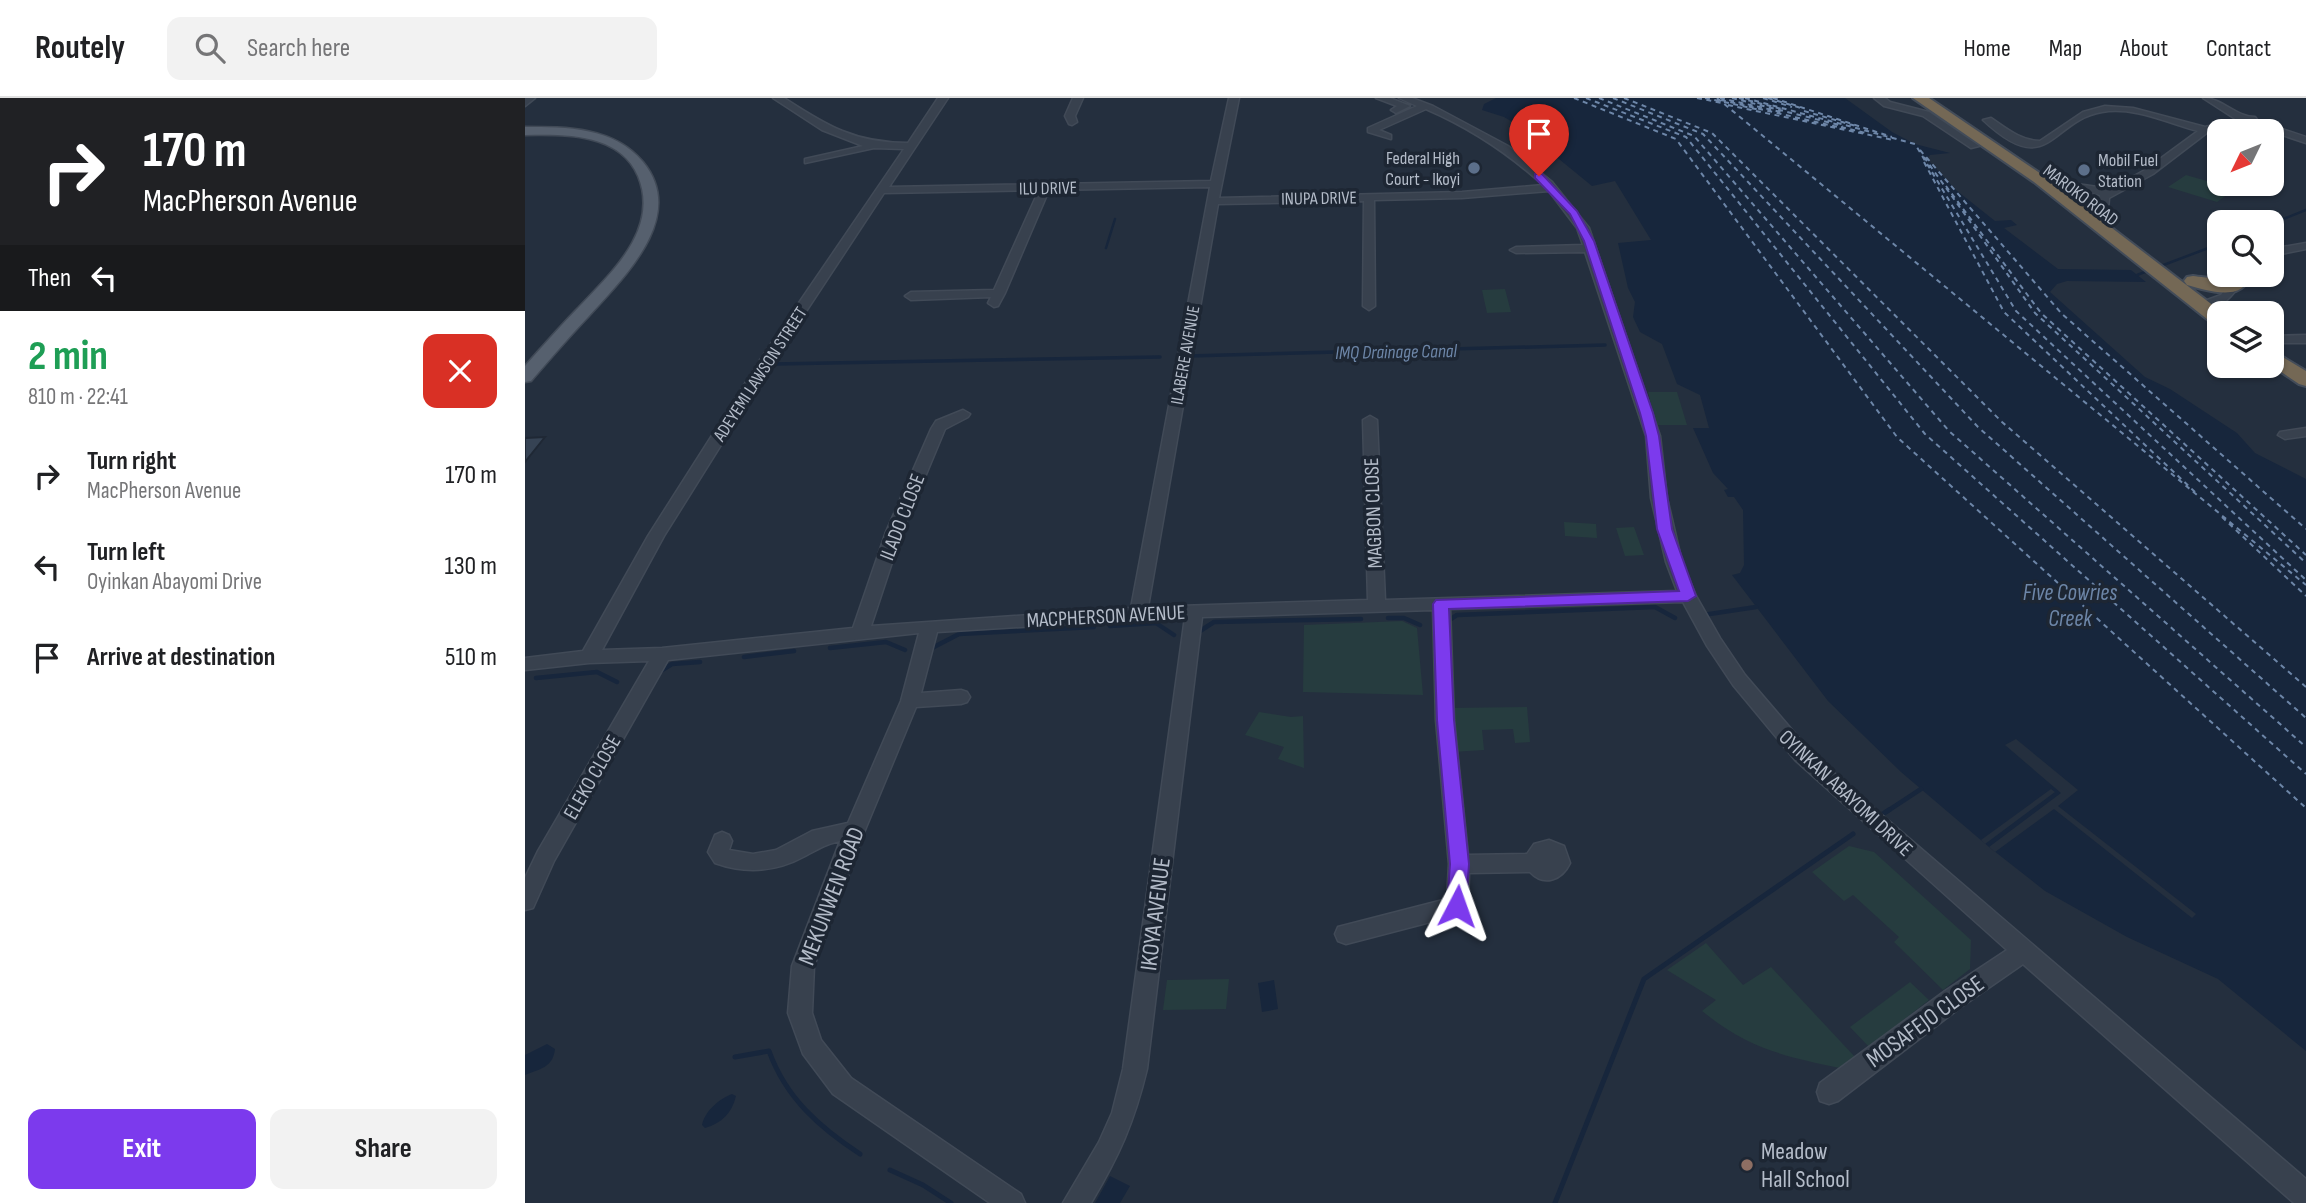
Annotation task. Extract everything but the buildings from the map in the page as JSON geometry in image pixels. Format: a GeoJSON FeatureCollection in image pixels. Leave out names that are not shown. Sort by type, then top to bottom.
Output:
{"type":"FeatureCollection","features":[{"type":"Feature","properties":{"kind":"highway","name":"MAROKO ROAD"},"geometry":{"type":"LineString","coordinates":[[1920,98],[2140,248],[2189,278],[2211,301]]}},
{"type":"Feature","properties":{"kind":"highway","name":"MAROKO ROAD"},"geometry":{"type":"LineString","coordinates":[[1943,100],[2103,211],[2165,275],[2207,302]]}},
{"type":"Feature","properties":{"kind":"highway"},"geometry":{"type":"LineString","coordinates":[[2189,278],[2207,283]]}},
{"type":"Feature","properties":{"kind":"highway"},"geometry":{"type":"LineString","coordinates":[[2284,351],[2306,362]]}},
{"type":"Feature","properties":{"kind":"highway"},"geometry":{"type":"LineString","coordinates":[[2284,357],[2306,380]]}},
{"type":"Feature","properties":{"kind":"main road"},"geometry":{"type":"LineString","coordinates":[[525,133],[574,132],[614,142],[632,156],[643,172],[649,185],[652,207],[644,237],[627,264],[525,377]]}},
{"type":"Feature","properties":{"kind":"main road"},"geometry":{"type":"LineString","coordinates":[[525,133],[580,138],[607,147],[623,160],[632,173],[640,205],[634,233],[617,263],[525,365]]}},
{"type":"Feature","properties":{"kind":"street"},"geometry":{"type":"LineString","coordinates":[[525,103],[530,98]]}},
{"type":"Feature","properties":{"kind":"street"},"geometry":{"type":"LineString","coordinates":[[778,98],[841,138],[872,146]]}},
{"type":"Feature","properties":{"kind":"street","name":"ADEYEMI LAWSON STREET"},"geometry":{"type":"LineString","coordinates":[[589,657],[656,537],[769,357],[943,98]]}},
{"type":"Feature","properties":{"kind":"street"},"geometry":{"type":"LineString","coordinates":[[1072,122],[1070,116],[1078,98]]}},
{"type":"Feature","properties":{"kind":"street","name":"ILABERE AVENUE"},"geometry":{"type":"LineString","coordinates":[[1138,612],[1234,98]]}},
{"type":"Feature","properties":{"kind":"street"},"geometry":{"type":"LineString","coordinates":[[1381,98],[1405,106],[1391,112]]}},
{"type":"Feature","properties":{"kind":"street","name":"OYINKAN ABAYOMI DRIVE"},"geometry":{"type":"LineString","coordinates":[[1404,98],[1467,125],[1524,163],[1574,213],[1583,228],[1647,413],[1653,436],[1664,529],[1688,596],[1713,642],[1739,680],[1803,756],[2022,952],[2306,1196]]}},
{"type":"Feature","properties":{"kind":"street"},"geometry":{"type":"LineString","coordinates":[[1879,98],[1887,104],[1926,114],[1974,146]]}},
{"type":"Feature","properties":{"kind":"street"},"geometry":{"type":"LineString","coordinates":[[2208,98],[2226,110],[2249,119]]}},
{"type":"Feature","properties":{"kind":"street"},"geometry":{"type":"LineString","coordinates":[[2218,98],[2249,119]]}},
{"type":"Feature","properties":{"kind":"street"},"geometry":{"type":"LineString","coordinates":[[1388,137],[1371,130],[1425,106]]}},
{"type":"Feature","properties":{"kind":"street"},"geometry":{"type":"LineString","coordinates":[[1988,120],[2023,142],[2042,144],[2094,111],[2106,109],[2134,111],[2204,130]]}},
{"type":"Feature","properties":{"kind":"street"},"geometry":{"type":"LineString","coordinates":[[2103,211],[2102,200],[2149,172],[2207,129]]}},
{"type":"Feature","properties":{"kind":"street"},"geometry":{"type":"LineString","coordinates":[[2284,131],[2306,139]]}},
{"type":"Feature","properties":{"kind":"street"},"geometry":{"type":"LineString","coordinates":[[2038,157],[2042,144]]}},
{"type":"Feature","properties":{"kind":"street"},"geometry":{"type":"LineString","coordinates":[[809,161],[872,146],[910,146]]}},
{"type":"Feature","properties":{"kind":"street","name":"ILU DRIVE"},"geometry":{"type":"LineString","coordinates":[[880,191],[1216,184]]}},
{"type":"Feature","properties":{"kind":"street"},"geometry":{"type":"LineString","coordinates":[[2067,184],[2098,192],[2115,192]]}},
{"type":"Feature","properties":{"kind":"street"},"geometry":{"type":"LineString","coordinates":[[911,296],[996,298],[1045,188]]}},
{"type":"Feature","properties":{"kind":"street","name":"INUPA DRIVE"},"geometry":{"type":"LineString","coordinates":[[1213,201],[1462,195],[1549,188]]}},
{"type":"Feature","properties":{"kind":"street"},"geometry":{"type":"LineString","coordinates":[[1369,197],[1369,306]]}},
{"type":"Feature","properties":{"kind":"street"},"geometry":{"type":"LineString","coordinates":[[2284,244],[2306,240]]}},
{"type":"Feature","properties":{"kind":"street"},"geometry":{"type":"LineString","coordinates":[[2284,250],[2306,246]]}},
{"type":"Feature","properties":{"kind":"street"},"geometry":{"type":"LineString","coordinates":[[1517,250],[1590,248]]}},
{"type":"Feature","properties":{"kind":"street"},"geometry":{"type":"LineString","coordinates":[[2284,343],[2306,339]]}},
{"type":"Feature","properties":{"kind":"street","name":"ILADO CLOSE"},"geometry":{"type":"LineString","coordinates":[[860,633],[894,532],[938,429],[947,421],[963,414]]}},
{"type":"Feature","properties":{"kind":"street","name":"MAGBON CLOSE"},"geometry":{"type":"LineString","coordinates":[[1370,420],[1377,606]]}},
{"type":"Feature","properties":{"kind":"street"},"geometry":{"type":"LineString","coordinates":[[2285,435],[2306,432]]}},
{"type":"Feature","properties":{"kind":"street","name":"MACPHERSON AVENUE"},"geometry":{"type":"LineString","coordinates":[[525,664],[589,657],[662,654],[930,626],[1138,612],[1688,596]]}},
{"type":"Feature","properties":{"kind":"street"},"geometry":{"type":"LineString","coordinates":[[1346,933],[1457,906],[1459,864],[1445,720],[1441,604]]}},
{"type":"Feature","properties":{"kind":"street","name":"IKOYA AVENUE"},"geometry":{"type":"LineString","coordinates":[[1076,1203],[1108,1151],[1124,1115],[1135,1069],[1194,612]]}},
{"type":"Feature","properties":{"kind":"street","name":"MEKUNWEN ROAD"},"geometry":{"type":"LineString","coordinates":[[930,626],[910,701],[855,830],[803,966],[800,1013],[811,1046],[842,1086],[1012,1203]]}},
{"type":"Feature","properties":{"kind":"street","name":"ELEKO CLOSE"},"geometry":{"type":"LineString","coordinates":[[525,901],[540,865],[662,654]]}},
{"type":"Feature","properties":{"kind":"street"},"geometry":{"type":"LineString","coordinates":[[910,701],[961,697]]}},
{"type":"Feature","properties":{"kind":"street"},"geometry":{"type":"LineString","coordinates":[[722,841],[718,852],[722,857],[753,863],[787,856],[824,836],[855,830]]}},
{"type":"Feature","properties":{"kind":"street"},"geometry":{"type":"LineString","coordinates":[[1459,864],[1536,863]]}},
{"type":"Feature","properties":{"kind":"street","name":"MOSAFEJO CLOSE"},"geometry":{"type":"LineString","coordinates":[[1829,1092],[1953,999],[2022,952]]}},
{"type":"Feature","properties":{"kind":"green space"},"geometry":{"type":"Polygon","coordinates":[[[2186,175],[2207,181],[2207,196],[2225,196],[2217,202],[2168,187],[2186,175]]]}},
{"type":"Feature","properties":{"kind":"green space"},"geometry":{"type":"Polygon","coordinates":[[[1505,289],[1511,312],[1487,313],[1482,290],[1505,289]]]}},
{"type":"Feature","properties":{"kind":"green space"},"geometry":{"type":"Polygon","coordinates":[[[1648,392],[1677,392],[1687,425],[1656,425],[1648,392]]]}},
{"type":"Feature","properties":{"kind":"green space"},"geometry":{"type":"Polygon","coordinates":[[[1564,522],[1596,524],[1597,538],[1565,536],[1564,522]]]}},
{"type":"Feature","properties":{"kind":"green space"},"geometry":{"type":"Polygon","coordinates":[[[1634,527],[1644,555],[1625,556],[1616,528],[1634,527]]]}},
{"type":"Feature","properties":{"kind":"green space"},"geometry":{"type":"Polygon","coordinates":[[[1402,621],[1417,628],[1423,695],[1303,692],[1304,625],[1402,621]]]}},
{"type":"Feature","properties":{"kind":"green space"},"geometry":{"type":"Polygon","coordinates":[[[1527,707],[1530,742],[1515,743],[1513,729],[1482,730],[1484,750],[1452,752],[1448,708],[1527,707]]]}},
{"type":"Feature","properties":{"kind":"green space"},"geometry":{"type":"Polygon","coordinates":[[[1259,712],[1303,716],[1304,768],[1278,759],[1284,747],[1245,735],[1259,712]]]}},
{"type":"Feature","properties":{"kind":"green space"},"geometry":{"type":"Polygon","coordinates":[[[1849,846],[1874,852],[1971,940],[1970,969],[1943,990],[1894,942],[1899,937],[1853,895],[1844,901],[1812,872],[1849,846]]]}},
{"type":"Feature","properties":{"kind":"green space"},"geometry":{"type":"Polygon","coordinates":[[[1706,943],[1743,985],[1771,967],[1855,1057],[1840,1068],[1784,1055],[1751,1043],[1702,1011],[1716,1000],[1667,970],[1706,943]]]}},
{"type":"Feature","properties":{"kind":"green space"},"geometry":{"type":"Polygon","coordinates":[[[1229,979],[1226,1009],[1163,1010],[1167,980],[1229,979]]]}},
{"type":"Feature","properties":{"kind":"green space"},"geometry":{"type":"Polygon","coordinates":[[[1910,982],[1929,1000],[1869,1047],[1850,1027],[1910,982]]]}},
{"type":"Feature","properties":{"kind":"water","name":"Five Cowries Creek"},"geometry":{"type":"Polygon","coordinates":[[[1496,98],[1845,98],[1892,132],[1915,144],[1950,153],[1930,155],[1927,159],[1956,190],[1995,221],[2011,220],[2017,225],[2004,228],[2058,269],[2131,270],[2146,282],[2067,281],[2057,284],[2050,292],[2145,377],[2170,389],[2237,433],[2255,453],[2306,479],[2306,1051],[2218,979],[2127,937],[2045,891],[1901,772],[1828,701],[1732,575],[1740,573],[1744,565],[1743,510],[1734,497],[1728,497],[1724,490],[1728,489],[1713,473],[1693,428],[1709,428],[1700,395],[1677,384],[1662,344],[1640,332],[1633,317],[1635,302],[1628,288],[1618,243],[1651,240],[1615,181],[1592,186],[1532,137],[1533,134],[1504,117],[1482,110],[1484,104],[1496,98]]]}},
{"type":"Feature","properties":{"kind":"water"},"geometry":{"type":"Polygon","coordinates":[[[1274,980],[1278,1009],[1262,1012],[1258,983],[1274,980]]]}},
{"type":"Feature","properties":{"kind":"water"},"geometry":{"type":"Polygon","coordinates":[[[547,1044],[555,1049],[551,1060],[545,1067],[525,1075],[525,1055],[547,1044]]]}},
{"type":"Feature","properties":{"kind":"water"},"geometry":{"type":"Polygon","coordinates":[[[732,1094],[736,1096],[729,1112],[721,1120],[705,1128],[702,1125],[709,1110],[732,1094]]]}},
{"type":"Feature","properties":{"kind":"water"},"geometry":{"type":"Polygon","coordinates":[[[1110,1176],[1130,1186],[1120,1203],[1095,1203],[1110,1176]]]}},
{"type":"Feature","properties":{"kind":"pier"},"geometry":{"type":"Polygon","coordinates":[[[2016,739],[2078,790],[2058,806],[2196,914],[2192,918],[2054,809],[1995,852],[1989,847],[2061,793],[2005,745],[2016,739]]]}},
{"type":"Feature","properties":{"kind":"pier"},"geometry":{"type":"Polygon","coordinates":[[[2051,789],[2055,792],[1985,844],[1981,840],[2051,789]]]}},
{"type":"Feature","properties":{"kind":"waterway"},"geometry":{"type":"LineString","coordinates":[[2284,219],[2306,210]]}},
{"type":"Feature","properties":{"kind":"waterway"},"geometry":{"type":"LineString","coordinates":[[1106,248],[1115,219]]}},
{"type":"Feature","properties":{"kind":"waterway"},"geometry":{"type":"LineString","coordinates":[[2137,275],[2207,249]]}},
{"type":"Feature","properties":{"kind":"waterway","name":"IMQ Drainage Canal"},"geometry":{"type":"LineString","coordinates":[[1188,356],[1605,345]]}},
{"type":"Feature","properties":{"kind":"waterway","name":"IMQ Drainage Canal"},"geometry":{"type":"LineString","coordinates":[[775,364],[1160,357]]}},
{"type":"Feature","properties":{"kind":"waterway"},"geometry":{"type":"LineString","coordinates":[[1446,622],[1457,615],[1655,607],[1675,618]]}},
{"type":"Feature","properties":{"kind":"waterway"},"geometry":{"type":"LineString","coordinates":[[1703,615],[1756,607]]}},
{"type":"Feature","properties":{"kind":"waterway"},"geometry":{"type":"LineString","coordinates":[[1388,618],[1404,618],[1420,625]]}},
{"type":"Feature","properties":{"kind":"waterway"},"geometry":{"type":"LineString","coordinates":[[1197,633],[1214,622],[1361,619]]}},
{"type":"Feature","properties":{"kind":"waterway"},"geometry":{"type":"LineString","coordinates":[[1110,626],[1156,623],[1174,635]]}},
{"type":"Feature","properties":{"kind":"waterway"},"geometry":{"type":"LineString","coordinates":[[932,648],[959,634],[1094,627]]}},
{"type":"Feature","properties":{"kind":"waterway"},"geometry":{"type":"LineString","coordinates":[[830,648],[886,642],[905,650]]}},
{"type":"Feature","properties":{"kind":"waterway"},"geometry":{"type":"LineString","coordinates":[[744,657],[794,651]]}},
{"type":"Feature","properties":{"kind":"waterway"},"geometry":{"type":"LineString","coordinates":[[659,672],[672,664],[700,662]]}},
{"type":"Feature","properties":{"kind":"waterway"},"geometry":{"type":"LineString","coordinates":[[536,678],[597,672],[617,682]]}},
{"type":"Feature","properties":{"kind":"waterway"},"geometry":{"type":"LineString","coordinates":[[1886,812],[1921,789]]}},
{"type":"Feature","properties":{"kind":"waterway"},"geometry":{"type":"LineString","coordinates":[[1878,817],[1889,810]]}},
{"type":"Feature","properties":{"kind":"waterway"},"geometry":{"type":"LineString","coordinates":[[1555,1203],[1644,979],[1853,834]]}},
{"type":"Feature","properties":{"kind":"waterway"},"geometry":{"type":"LineString","coordinates":[[735,1057],[769,1051],[785,1083],[805,1110],[860,1154]]}},
{"type":"Feature","properties":{"kind":"waterway"},"geometry":{"type":"LineString","coordinates":[[890,1170],[923,1185],[951,1203]]}},
{"type":"Feature","properties":{"kind":"ferry route"},"geometry":{"type":"LineString","coordinates":[[1574,98],[1676,139],[1897,437],[2306,808]]}},
{"type":"Feature","properties":{"kind":"ferry route"},"geometry":{"type":"LineString","coordinates":[[1586,98],[1686,137],[1925,434],[2306,774]]}},
{"type":"Feature","properties":{"kind":"ferry route"},"geometry":{"type":"LineString","coordinates":[[1599,98],[1694,136],[1949,431],[2306,747]]}},
{"type":"Feature","properties":{"kind":"ferry route"},"geometry":{"type":"LineString","coordinates":[[1613,98],[1703,134],[1978,427],[2306,718]]}},
{"type":"Feature","properties":{"kind":"ferry route"},"geometry":{"type":"LineString","coordinates":[[1624,98],[1712,133],[2002,422],[2306,687]]}},
{"type":"Feature","properties":{"kind":"ferry route"},"geometry":{"type":"LineString","coordinates":[[1697,98],[1722,103]]}},
{"type":"Feature","properties":{"kind":"ferry route"},"geometry":{"type":"LineString","coordinates":[[1705,98],[1719,101]]}},
{"type":"Feature","properties":{"kind":"ferry route"},"geometry":{"type":"LineString","coordinates":[[1717,98],[2306,585]]}},
{"type":"Feature","properties":{"kind":"ferry route"},"geometry":{"type":"LineString","coordinates":[[1720,98],[1781,112]]}},
{"type":"Feature","properties":{"kind":"ferry route"},"geometry":{"type":"LineString","coordinates":[[1732,98],[1843,126]]}},
{"type":"Feature","properties":{"kind":"ferry route"},"geometry":{"type":"LineString","coordinates":[[1739,98],[1782,109]]}},
{"type":"Feature","properties":{"kind":"ferry route"},"geometry":{"type":"LineString","coordinates":[[1745,98],[1915,144],[2016,311],[2306,580]]}},
{"type":"Feature","properties":{"kind":"ferry route"},"geometry":{"type":"LineString","coordinates":[[1763,98],[1792,107]]}},
{"type":"Feature","properties":{"kind":"ferry route"},"geometry":{"type":"LineString","coordinates":[[1768,98],[1804,109]]}},
{"type":"Feature","properties":{"kind":"ferry route"},"geometry":{"type":"LineString","coordinates":[[1773,98],[1892,137]]}},
{"type":"Feature","properties":{"kind":"ferry route"},"geometry":{"type":"LineString","coordinates":[[1721,100],[1842,128]]}},
{"type":"Feature","properties":{"kind":"ferry route"},"geometry":{"type":"LineString","coordinates":[[1724,102],[1760,110]]}},
{"type":"Feature","properties":{"kind":"ferry route"},"geometry":{"type":"LineString","coordinates":[[1728,105],[1893,140]]}},
{"type":"Feature","properties":{"kind":"ferry route"},"geometry":{"type":"LineString","coordinates":[[1804,111],[1856,126]]}},
{"type":"Feature","properties":{"kind":"ferry route"},"geometry":{"type":"LineString","coordinates":[[1841,127],[1866,133]]}},
{"type":"Feature","properties":{"kind":"ferry route"},"geometry":{"type":"LineString","coordinates":[[1920,150],[2062,314],[2306,529]]}},
{"type":"Feature","properties":{"kind":"ferry route"},"geometry":{"type":"LineString","coordinates":[[1924,157],[2035,313],[2306,563]]}},
{"type":"Feature","properties":{"kind":"ferry route"},"geometry":{"type":"LineString","coordinates":[[1924,162],[2004,312],[2195,492]]}},
{"type":"Feature","properties":{"kind":"ferry route"},"geometry":{"type":"LineString","coordinates":[[1946,186],[2041,313],[2306,555]]}},
{"type":"Feature","properties":{"kind":"ferry route"},"geometry":{"type":"LineString","coordinates":[[2222,517],[2306,596]]}},
{"type":"Feature","properties":{"kind":"place","name":"Federal High Court - Ikoyi"},"geometry":{"type":"Point","coordinates":[1474,168]}},
{"type":"Feature","properties":{"kind":"place","name":"Mobil Fuel Station"},"geometry":{"type":"Point","coordinates":[2084,170]}},
{"type":"Feature","properties":{"kind":"place","name":"Meadow Hall School"},"geometry":{"type":"Point","coordinates":[1747,1165]}},
{"type":"Feature","properties":{"kind":"route"},"geometry":{"type":"LineString","coordinates":[[1457,906],[1459,864],[1445,720],[1441,604],[1688,596],[1664,529],[1653,436],[1647,413],[1589,241],[1574,213],[1539,176]]}}]}
